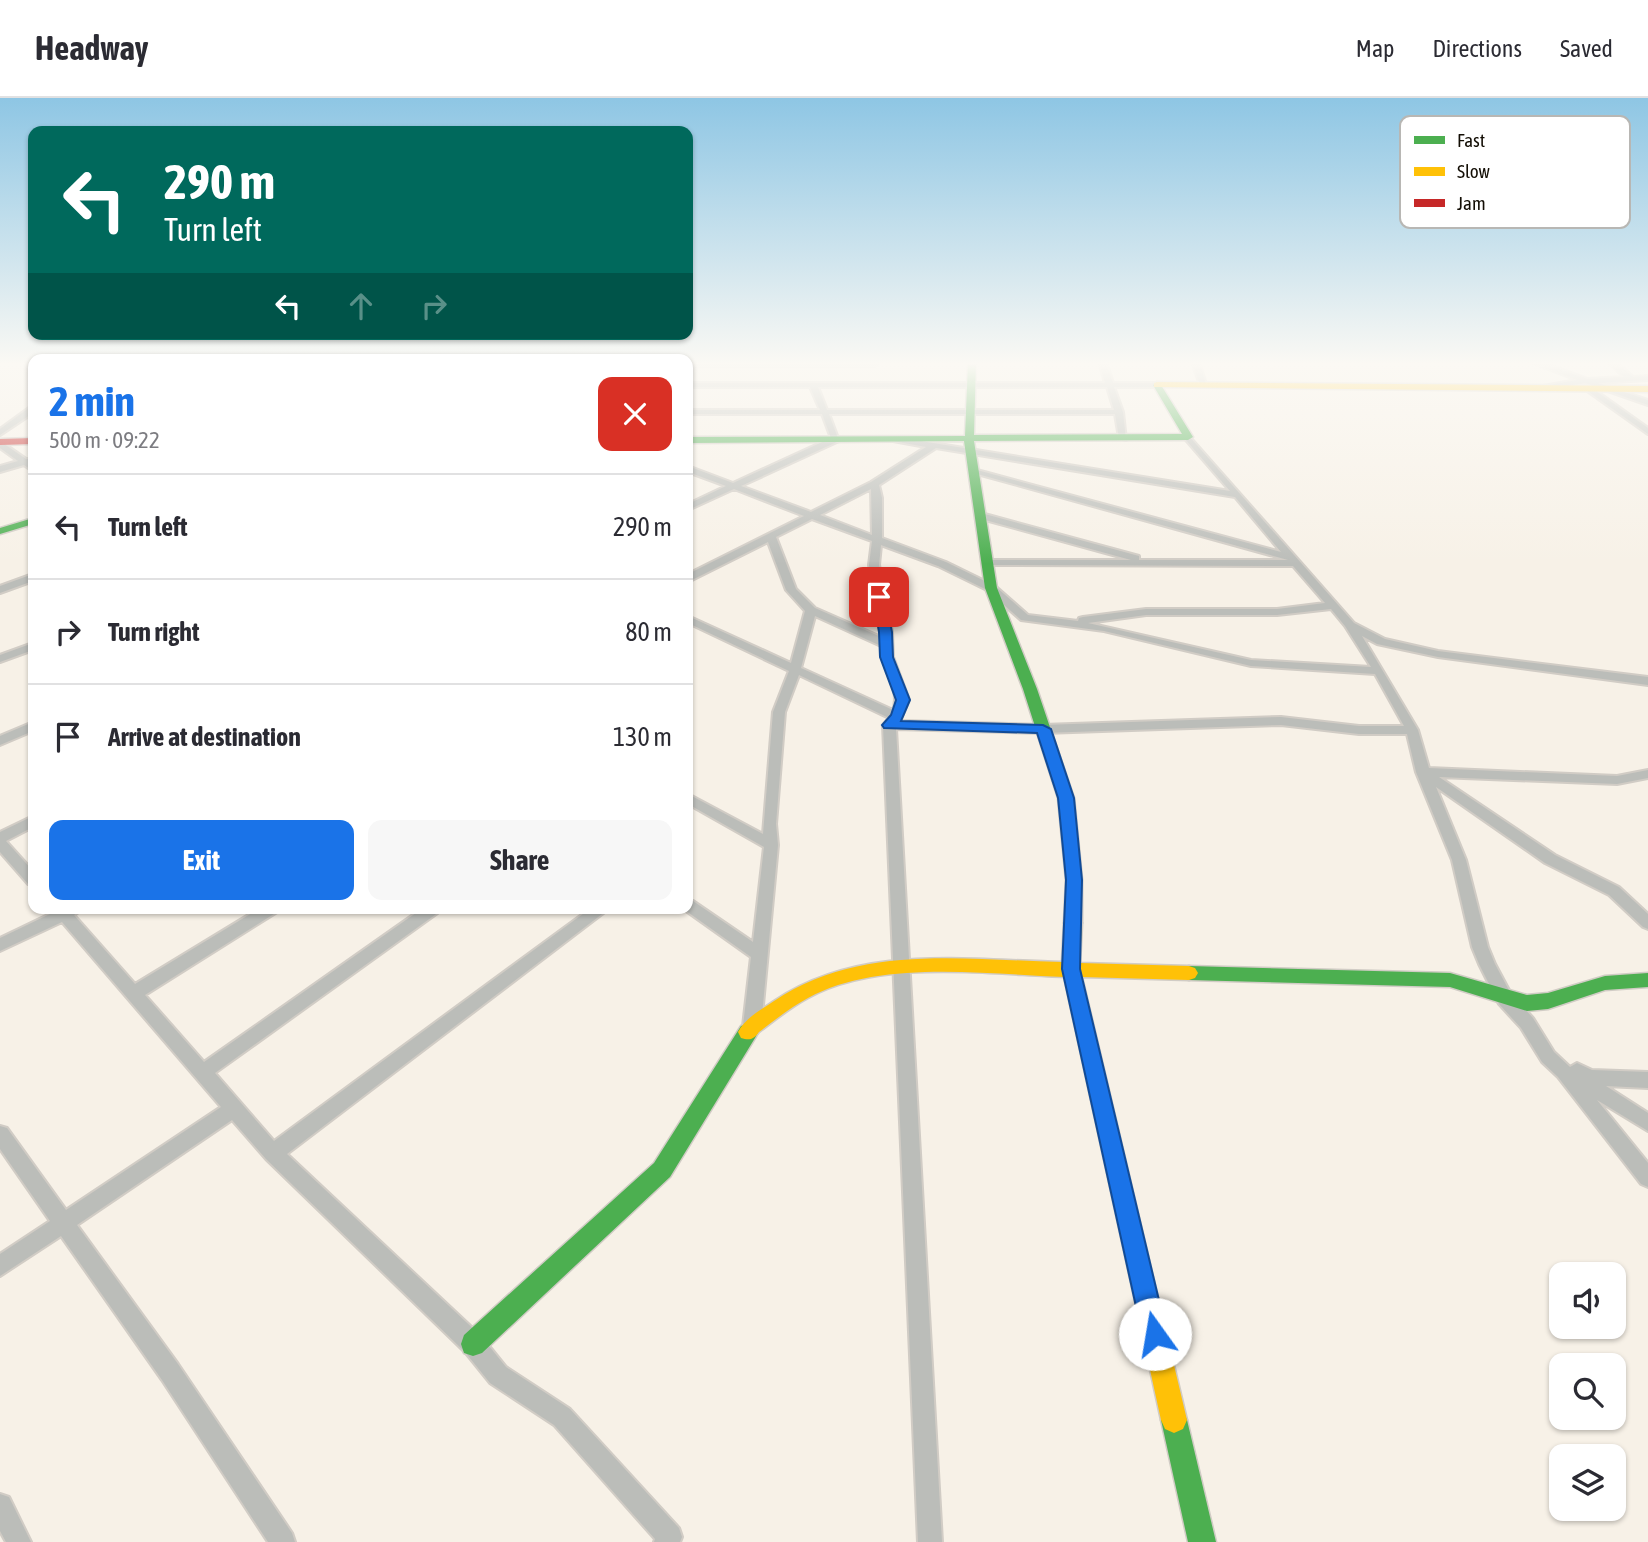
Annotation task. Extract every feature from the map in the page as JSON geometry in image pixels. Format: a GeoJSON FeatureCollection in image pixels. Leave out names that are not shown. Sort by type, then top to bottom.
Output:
{"type":"FeatureCollection","features":[{"type":"Feature","properties":{"kind":"street"},"geometry":{"type":"LineString","coordinates":[[832,429],[836,439]]}},
{"type":"Feature","properties":{"kind":"street"},"geometry":{"type":"LineString","coordinates":[[970,429],[990,588],[1066,798],[1074,880],[1071,969],[1202,1542]]}},
{"type":"Feature","properties":{"kind":"street"},"geometry":{"type":"LineString","coordinates":[[1122,429],[1123,438]]}},
{"type":"Feature","properties":{"kind":"street"},"geometry":{"type":"LineString","coordinates":[[1183,429],[1349,624],[1379,671],[1412,730],[1423,772],[1459,860],[1480,947],[1506,999],[1527,1023],[1548,1057],[1564,1072],[1648,1178]]}},
{"type":"Feature","properties":{"kind":"street"},"geometry":{"type":"LineString","coordinates":[[970,446],[1188,437]]}},
{"type":"Feature","properties":{"kind":"street"},"geometry":{"type":"LineString","coordinates":[[693,505],[836,439]]}},
{"type":"Feature","properties":{"kind":"street"},"geometry":{"type":"LineString","coordinates":[[693,441],[897,439],[970,446],[1237,495]]}},
{"type":"Feature","properties":{"kind":"street"},"geometry":{"type":"LineString","coordinates":[[0,443],[28,441]]}},
{"type":"Feature","properties":{"kind":"street"},"geometry":{"type":"LineString","coordinates":[[0,443],[28,460]]}},
{"type":"Feature","properties":{"kind":"street"},"geometry":{"type":"LineString","coordinates":[[693,575],[874,484],[937,443]]}},
{"type":"Feature","properties":{"kind":"street"},"geometry":{"type":"LineString","coordinates":[[0,469],[28,461]]}},
{"type":"Feature","properties":{"kind":"street"},"geometry":{"type":"LineString","coordinates":[[693,470],[942,564],[990,588],[1025,618],[1104,628],[1251,663],[1379,671]]}},
{"type":"Feature","properties":{"kind":"street"},"geometry":{"type":"LineString","coordinates":[[974,472],[1293,560]]}},
{"type":"Feature","properties":{"kind":"street"},"geometry":{"type":"LineString","coordinates":[[874,484],[877,498],[874,565],[887,657],[903,700],[893,721],[930,1542]]}},
{"type":"Feature","properties":{"kind":"street"},"geometry":{"type":"LineString","coordinates":[[981,516],[1152,563]]}},
{"type":"Feature","properties":{"kind":"street"},"geometry":{"type":"LineString","coordinates":[[0,531],[28,523]]}},
{"type":"Feature","properties":{"kind":"street"},"geometry":{"type":"LineString","coordinates":[[770,535],[791,590],[811,610],[886,644]]}},
{"type":"Feature","properties":{"kind":"street"},"geometry":{"type":"LineString","coordinates":[[988,563],[1293,560]]}},
{"type":"Feature","properties":{"kind":"street"},"geometry":{"type":"LineString","coordinates":[[0,590],[28,579]]}},
{"type":"Feature","properties":{"kind":"street"},"geometry":{"type":"LineString","coordinates":[[1025,618],[1074,621],[1146,612],[1277,612],[1331,606]]}},
{"type":"Feature","properties":{"kind":"street"},"geometry":{"type":"LineString","coordinates":[[752,1026],[771,845],[769,824],[779,712],[795,670],[811,610]]}},
{"type":"Feature","properties":{"kind":"street"},"geometry":{"type":"LineString","coordinates":[[693,621],[893,721],[1043,729],[1282,721],[1359,730],[1412,730]]}},
{"type":"Feature","properties":{"kind":"street"},"geometry":{"type":"LineString","coordinates":[[1349,624],[1381,642],[1438,654],[1648,681]]}},
{"type":"Feature","properties":{"kind":"street"},"geometry":{"type":"LineString","coordinates":[[0,659],[28,648]]}},
{"type":"Feature","properties":{"kind":"street"},"geometry":{"type":"LineString","coordinates":[[0,741],[28,728]]}},
{"type":"Feature","properties":{"kind":"street"},"geometry":{"type":"LineString","coordinates":[[1423,772],[1617,780],[1648,774]]}},
{"type":"Feature","properties":{"kind":"street"},"geometry":{"type":"LineString","coordinates":[[1423,772],[1550,859],[1614,891],[1648,923]]}},
{"type":"Feature","properties":{"kind":"street"},"geometry":{"type":"LineString","coordinates":[[693,801],[771,845]]}},
{"type":"Feature","properties":{"kind":"street"},"geometry":{"type":"LineString","coordinates":[[28,824],[0,841],[28,874]]}},
{"type":"Feature","properties":{"kind":"street"},"geometry":{"type":"LineString","coordinates":[[693,908],[759,954]]}},
{"type":"Feature","properties":{"kind":"street"},"geometry":{"type":"LineString","coordinates":[[0,945],[59,914]]}},
{"type":"Feature","properties":{"kind":"street"},"geometry":{"type":"LineString","coordinates":[[70,914],[134,993],[273,1153],[473,1344],[498,1375],[562,1417],[670,1537],[666,1542]]}},
{"type":"Feature","properties":{"kind":"street"},"geometry":{"type":"LineString","coordinates":[[134,993],[262,914]]}},
{"type":"Feature","properties":{"kind":"street"},"geometry":{"type":"LineString","coordinates":[[203,1072],[426,914]]}},
{"type":"Feature","properties":{"kind":"street"},"geometry":{"type":"LineString","coordinates":[[273,1153],[594,914]]}},
{"type":"Feature","properties":{"kind":"street"},"geometry":{"type":"LineString","coordinates":[[473,1344],[662,1170],[752,1026],[802,992],[851,973],[902,965],[1450,980],[1464,982],[1506,999],[1530,1003],[1563,999],[1606,983],[1648,980]]}},
{"type":"Feature","properties":{"kind":"street"},"geometry":{"type":"LineString","coordinates":[[1548,1057],[1590,1078],[1648,1080]]}},
{"type":"Feature","properties":{"kind":"street"},"geometry":{"type":"LineString","coordinates":[[1548,1057],[1648,1123]]}},
{"type":"Feature","properties":{"kind":"street"},"geometry":{"type":"LineString","coordinates":[[0,1266],[63,1221],[233,1109]]}},
{"type":"Feature","properties":{"kind":"street"},"geometry":{"type":"LineString","coordinates":[[0,1134],[170,1372],[283,1542]]}},
{"type":"Feature","properties":{"kind":"street"},"geometry":{"type":"LineString","coordinates":[[0,1506],[19,1542]]}},
{"type":"Feature","properties":{"kind":"traffic: fast"},"geometry":{"type":"LineString","coordinates":[[969,429],[991,588],[1030,689],[1066,798],[1074,880],[1073,923]]}},
{"type":"Feature","properties":{"kind":"traffic: fast"},"geometry":{"type":"LineString","coordinates":[[693,440],[1188,437],[1183,429]]}},
{"type":"Feature","properties":{"kind":"traffic: fast"},"geometry":{"type":"LineString","coordinates":[[0,531],[28,523]]}},
{"type":"Feature","properties":{"kind":"traffic: fast"},"geometry":{"type":"LineString","coordinates":[[1189,973],[1450,980],[1527,1003],[1548,1001],[1605,983],[1648,980]]}},
{"type":"Feature","properties":{"kind":"traffic: fast"},"geometry":{"type":"LineString","coordinates":[[473,1344],[662,1170],[748,1032]]}},
{"type":"Feature","properties":{"kind":"traffic: fast"},"geometry":{"type":"LineString","coordinates":[[1174,1420],[1202,1542]]}},
{"type":"Feature","properties":{"kind":"traffic: slow"},"geometry":{"type":"LineString","coordinates":[[1073,923],[1071,969],[1174,1420]]}},
{"type":"Feature","properties":{"kind":"traffic: slow"},"geometry":{"type":"LineString","coordinates":[[748,1032],[752,1026],[802,992],[851,973],[902,965],[1189,973]]}},
{"type":"Feature","properties":{"kind":"traffic: jam"},"geometry":{"type":"LineString","coordinates":[[0,442],[28,441]]}},
{"type":"Feature","properties":{"kind":"route"},"geometry":{"type":"LineString","coordinates":[[879,597],[886,632],[887,657],[903,700],[897,716],[889,725],[1043,729],[1066,798],[1074,880],[1071,969],[1155,1334]]}}]}
